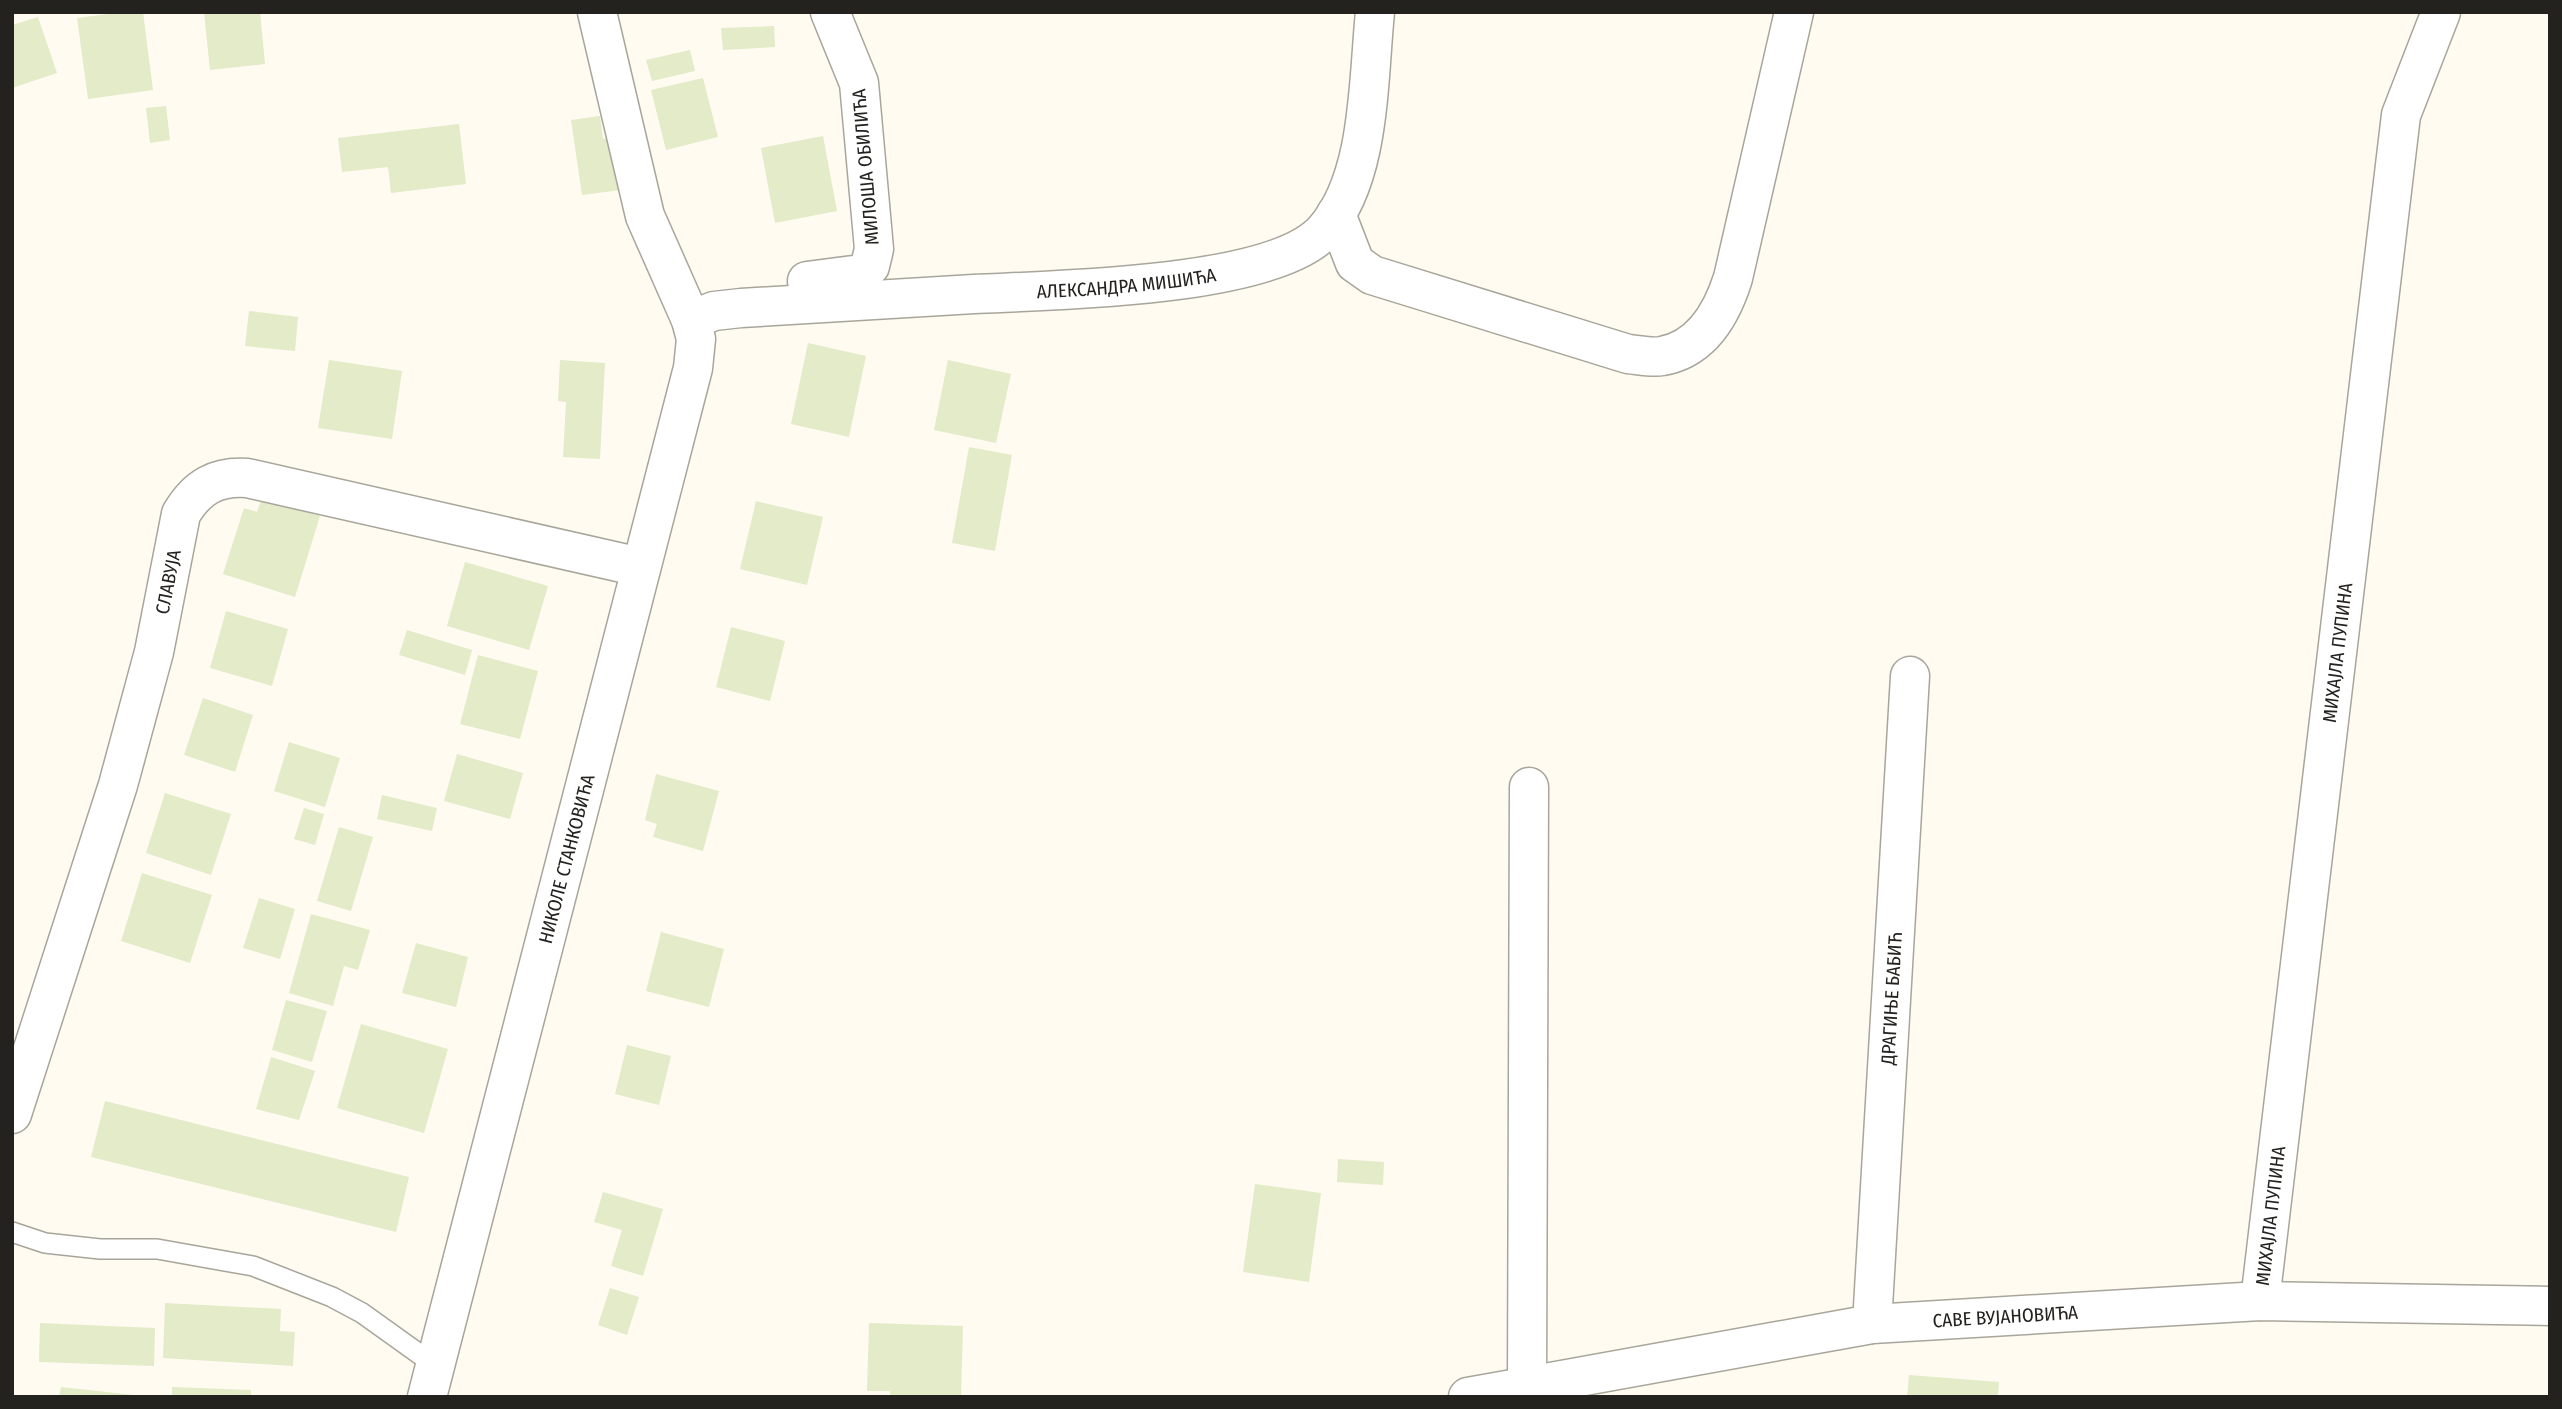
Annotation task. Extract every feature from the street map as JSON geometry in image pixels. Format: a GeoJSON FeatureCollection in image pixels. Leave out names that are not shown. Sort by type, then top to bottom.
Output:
{"type":"FeatureCollection","features":[{"type":"Feature","properties":{"kind":"street","name":"НИКОЛЕ СТАНКОВИЋА"},"geometry":{"type":"LineString","coordinates":[[432,1381],[693,368],[696,339],[691,320],[645,216],[597,12]]}},
{"type":"Feature","properties":{"kind":"street","name":"МИЛОША ОБИЛИЋА"},"geometry":{"type":"LineString","coordinates":[[741,308],[749,290],[757,287],[861,274],[870,266],[874,249],[859,83],[830,12]]}},
{"type":"Feature","properties":{"kind":"street","name":"АЛЕКСАНДРА МИШИЋА"},"geometry":{"type":"LineString","coordinates":[[691,320],[714,311],[741,308],[1169,283],[1259,264],[1306,246],[1323,232],[1351,187],[1359,155],[1376,12]]}},
{"type":"Feature","properties":{"kind":"street"},"geometry":{"type":"LineString","coordinates":[[1336,214],[1355,263],[1372,275],[1628,354],[1661,356],[1680,349],[1699,339],[1723,309],[1734,278],[1794,12]]}},
{"type":"Feature","properties":{"kind":"street","name":"МИХАЈЛА ПУПИНА"},"geometry":{"type":"LineString","coordinates":[[2260,1301],[2401,115],[2441,12]]}},
{"type":"Feature","properties":{"kind":"street","name":"СЛАВУЈА"},"geometry":{"type":"LineString","coordinates":[[12,1114],[118,785],[154,652],[181,514],[191,497],[205,485],[225,477],[247,478],[640,567]]}},
{"type":"Feature","properties":{"kind":"street","name":"ДРАГИЊЕ БАБИЋ"},"geometry":{"type":"LineString","coordinates":[[1872,1324],[1910,676]]}},
{"type":"Feature","properties":{"kind":"street"},"geometry":{"type":"LineString","coordinates":[[1527,1385],[1528,787]]}},
{"type":"Feature","properties":{"kind":"street","name":"САВЕ ВУЈАНОВИЋА"},"geometry":{"type":"LineString","coordinates":[[1468,1397],[1872,1324],[2260,1301],[2550,1306]]}},
{"type":"Feature","properties":{"kind":"lane"},"geometry":{"type":"LineString","coordinates":[[12,1231],[45,1243],[100,1249],[157,1250],[253,1266],[332,1297],[362,1313],[432,1381]]}},
{"type":"Feature","properties":{"kind":"building"},"geometry":{"type":"Polygon","coordinates":[[[143,12],[153,90],[88,99],[77,18],[143,12]]]}},
{"type":"Feature","properties":{"kind":"building"},"geometry":{"type":"Polygon","coordinates":[[[204,12],[260,12],[265,64],[210,70],[204,12]]]}},
{"type":"Feature","properties":{"kind":"building"},"geometry":{"type":"Polygon","coordinates":[[[38,17],[57,73],[12,88],[12,25],[38,17]]]}},
{"type":"Feature","properties":{"kind":"building"},"geometry":{"type":"Polygon","coordinates":[[[774,26],[775,47],[723,50],[721,28],[774,26]]]}},
{"type":"Feature","properties":{"kind":"building"},"geometry":{"type":"Polygon","coordinates":[[[690,50],[695,71],[652,81],[646,60],[690,50]]]}},
{"type":"Feature","properties":{"kind":"building"},"geometry":{"type":"Polygon","coordinates":[[[703,78],[718,137],[666,150],[651,90],[703,78]]]}},
{"type":"Feature","properties":{"kind":"building"},"geometry":{"type":"Polygon","coordinates":[[[166,106],[170,140],[150,143],[146,108],[166,106]]]}},
{"type":"Feature","properties":{"kind":"building"},"geometry":{"type":"Polygon","coordinates":[[[600,116],[603,139],[614,136],[621,190],[582,195],[571,120],[600,116]]]}},
{"type":"Feature","properties":{"kind":"building"},"geometry":{"type":"Polygon","coordinates":[[[459,124],[466,184],[391,193],[388,167],[342,172],[338,138],[459,124]]]}},
{"type":"Feature","properties":{"kind":"building"},"geometry":{"type":"Polygon","coordinates":[[[823,136],[837,211],[775,223],[761,148],[823,136]]]}},
{"type":"Feature","properties":{"kind":"building"},"geometry":{"type":"Polygon","coordinates":[[[249,311],[298,317],[295,351],[245,346],[249,311]]]}},
{"type":"Feature","properties":{"kind":"building"},"geometry":{"type":"Polygon","coordinates":[[[808,343],[866,356],[849,437],[791,424],[808,343]]]}},
{"type":"Feature","properties":{"kind":"building"},"geometry":{"type":"Polygon","coordinates":[[[329,360],[402,371],[392,439],[318,428],[329,360]]]}},
{"type":"Feature","properties":{"kind":"building"},"geometry":{"type":"Polygon","coordinates":[[[560,360],[605,363],[600,459],[563,457],[566,402],[558,401],[560,360]]]}},
{"type":"Feature","properties":{"kind":"building"},"geometry":{"type":"Polygon","coordinates":[[[948,360],[1011,374],[996,443],[934,430],[948,360]]]}},
{"type":"Feature","properties":{"kind":"building"},"geometry":{"type":"Polygon","coordinates":[[[969,447],[1012,455],[995,551],[952,543],[969,447]]]}},
{"type":"Feature","properties":{"kind":"building"},"geometry":{"type":"Polygon","coordinates":[[[262,498],[320,516],[295,597],[223,574],[244,508],[257,512],[262,498]]]}},
{"type":"Feature","properties":{"kind":"building"},"geometry":{"type":"Polygon","coordinates":[[[756,501],[823,517],[807,585],[740,569],[756,501]]]}},
{"type":"Feature","properties":{"kind":"building"},"geometry":{"type":"Polygon","coordinates":[[[465,562],[548,586],[529,650],[447,626],[465,562]]]}},
{"type":"Feature","properties":{"kind":"building"},"geometry":{"type":"Polygon","coordinates":[[[226,611],[288,629],[272,686],[210,668],[226,611]]]}},
{"type":"Feature","properties":{"kind":"building"},"geometry":{"type":"Polygon","coordinates":[[[731,627],[785,641],[770,701],[716,687],[731,627]]]}},
{"type":"Feature","properties":{"kind":"building"},"geometry":{"type":"Polygon","coordinates":[[[407,630],[472,650],[465,675],[399,655],[407,630]]]}},
{"type":"Feature","properties":{"kind":"building"},"geometry":{"type":"Polygon","coordinates":[[[478,655],[538,671],[520,739],[460,724],[478,655]]]}},
{"type":"Feature","properties":{"kind":"building"},"geometry":{"type":"Polygon","coordinates":[[[203,698],[253,715],[235,772],[184,755],[203,698]]]}},
{"type":"Feature","properties":{"kind":"building"},"geometry":{"type":"Polygon","coordinates":[[[289,742],[340,758],[325,807],[274,791],[289,742]]]}},
{"type":"Feature","properties":{"kind":"building"},"geometry":{"type":"Polygon","coordinates":[[[457,754],[523,773],[510,819],[444,801],[457,754]]]}},
{"type":"Feature","properties":{"kind":"building"},"geometry":{"type":"Polygon","coordinates":[[[656,774],[719,791],[703,851],[653,837],[657,824],[645,820],[656,774]]]}},
{"type":"Feature","properties":{"kind":"building"},"geometry":{"type":"Polygon","coordinates":[[[165,793],[231,814],[211,875],[146,853],[165,793]]]}},
{"type":"Feature","properties":{"kind":"building"},"geometry":{"type":"Polygon","coordinates":[[[382,795],[437,808],[432,831],[377,819],[382,795]]]}},
{"type":"Feature","properties":{"kind":"building"},"geometry":{"type":"Polygon","coordinates":[[[304,808],[324,814],[315,845],[294,839],[304,808]]]}},
{"type":"Feature","properties":{"kind":"building"},"geometry":{"type":"Polygon","coordinates":[[[339,827],[373,837],[351,911],[317,901],[339,827]]]}},
{"type":"Feature","properties":{"kind":"building"},"geometry":{"type":"Polygon","coordinates":[[[142,873],[212,895],[190,963],[121,941],[142,873]]]}},
{"type":"Feature","properties":{"kind":"building"},"geometry":{"type":"Polygon","coordinates":[[[259,898],[295,909],[280,959],[243,948],[259,898]]]}},
{"type":"Feature","properties":{"kind":"building"},"geometry":{"type":"Polygon","coordinates":[[[311,914],[370,930],[358,970],[344,966],[333,1006],[289,993],[311,914]]]}},
{"type":"Feature","properties":{"kind":"building"},"geometry":{"type":"Polygon","coordinates":[[[661,932],[724,949],[709,1007],[646,991],[661,932]]]}},
{"type":"Feature","properties":{"kind":"building"},"geometry":{"type":"Polygon","coordinates":[[[416,943],[468,957],[456,1007],[402,993],[416,943]]]}},
{"type":"Feature","properties":{"kind":"building"},"geometry":{"type":"Polygon","coordinates":[[[286,1000],[327,1011],[312,1062],[272,1050],[286,1000]]]}},
{"type":"Feature","properties":{"kind":"building"},"geometry":{"type":"Polygon","coordinates":[[[361,1024],[448,1049],[424,1133],[337,1108],[361,1024]]]}},
{"type":"Feature","properties":{"kind":"building"},"geometry":{"type":"Polygon","coordinates":[[[627,1045],[671,1056],[659,1105],[615,1094],[627,1045]]]}},
{"type":"Feature","properties":{"kind":"building"},"geometry":{"type":"Polygon","coordinates":[[[271,1057],[315,1071],[299,1120],[256,1109],[271,1057]]]}},
{"type":"Feature","properties":{"kind":"building"},"geometry":{"type":"Polygon","coordinates":[[[105,1101],[409,1177],[396,1232],[91,1157],[105,1101]]]}},
{"type":"Feature","properties":{"kind":"building"},"geometry":{"type":"Polygon","coordinates":[[[1338,1159],[1384,1162],[1383,1185],[1337,1182],[1338,1159]]]}},
{"type":"Feature","properties":{"kind":"building"},"geometry":{"type":"Polygon","coordinates":[[[1255,1184],[1321,1193],[1309,1282],[1243,1272],[1255,1184]]]}},
{"type":"Feature","properties":{"kind":"building"},"geometry":{"type":"Polygon","coordinates":[[[603,1192],[663,1209],[643,1276],[611,1266],[622,1230],[594,1222],[603,1192]]]}},
{"type":"Feature","properties":{"kind":"building"},"geometry":{"type":"Polygon","coordinates":[[[610,1288],[639,1297],[627,1335],[598,1325],[610,1288]]]}},
{"type":"Feature","properties":{"kind":"building"},"geometry":{"type":"Polygon","coordinates":[[[165,1303],[281,1309],[280,1331],[295,1332],[293,1366],[163,1358],[165,1303]]]}},
{"type":"Feature","properties":{"kind":"building"},"geometry":{"type":"Polygon","coordinates":[[[40,1323],[155,1328],[154,1366],[39,1362],[40,1323]]]}},
{"type":"Feature","properties":{"kind":"building"},"geometry":{"type":"Polygon","coordinates":[[[869,1323],[963,1326],[961,1397],[890,1397],[890,1391],[867,1391],[869,1323]]]}},
{"type":"Feature","properties":{"kind":"building"},"geometry":{"type":"Polygon","coordinates":[[[1909,1375],[1999,1382],[1998,1397],[1907,1397],[1909,1375]]]}},
{"type":"Feature","properties":{"kind":"building"},"geometry":{"type":"Polygon","coordinates":[[[61,1387],[134,1395],[134,1397],[59,1397],[61,1387]]]}},
{"type":"Feature","properties":{"kind":"building"},"geometry":{"type":"Polygon","coordinates":[[[172,1387],[251,1390],[251,1397],[172,1397],[172,1387]]]}}]}
